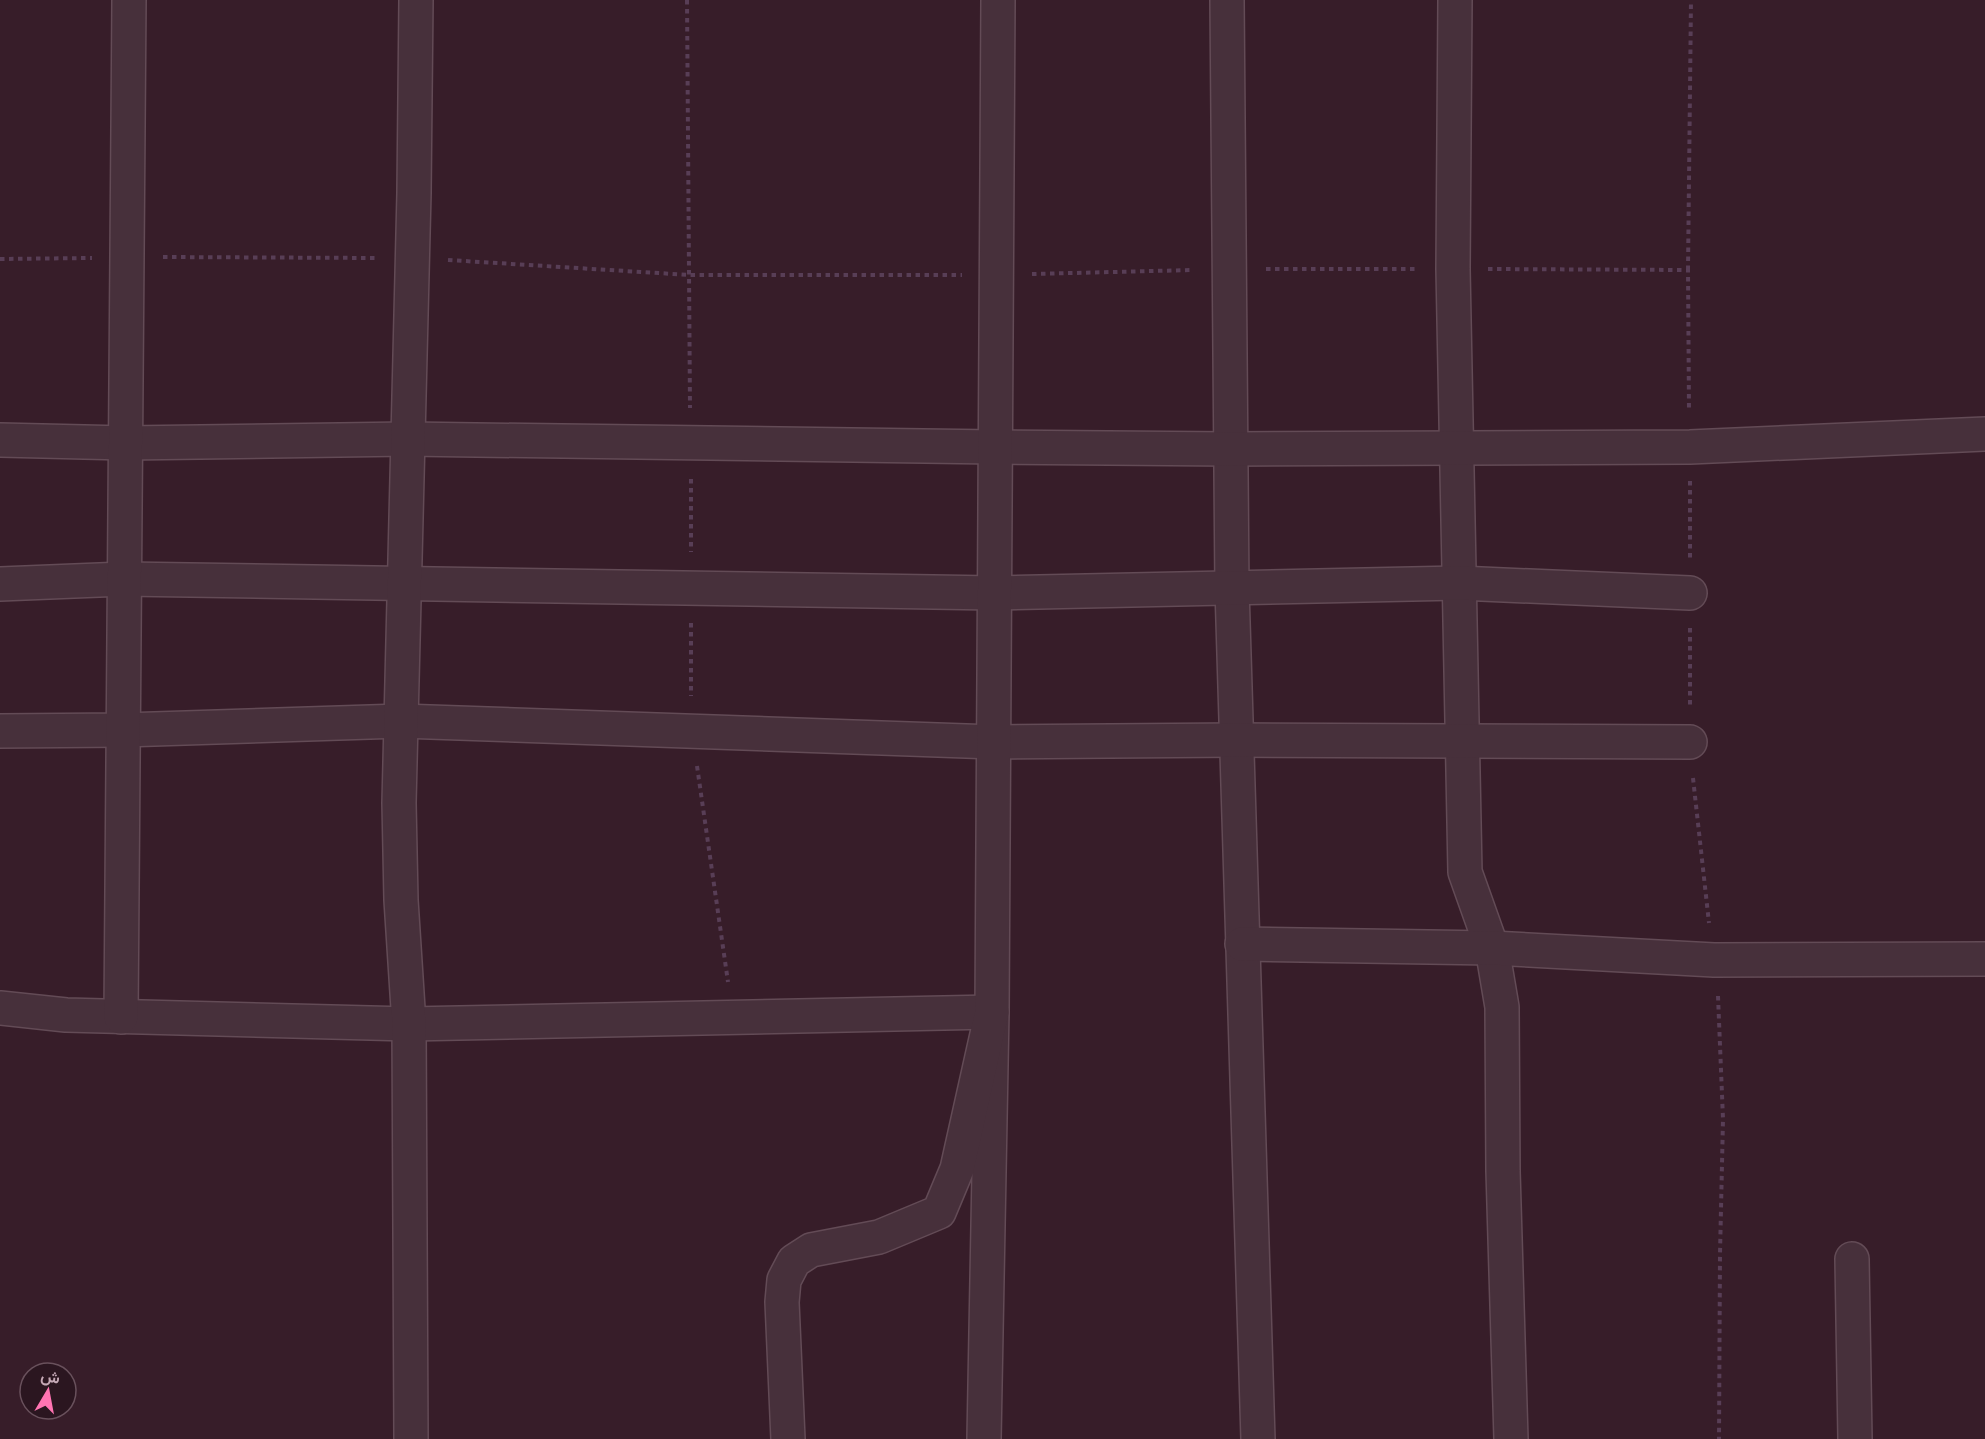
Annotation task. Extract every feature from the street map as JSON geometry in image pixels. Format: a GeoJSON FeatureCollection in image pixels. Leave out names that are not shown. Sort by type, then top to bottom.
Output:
{"type":"FeatureCollection","features":[{"type":"Feature","properties":{"kind":"street"},"geometry":{"type":"LineString","coordinates":[[121,1017],[129,0]]}},
{"type":"Feature","properties":{"kind":"street"},"geometry":{"type":"LineString","coordinates":[[411,1439],[409,1024],[401,889],[399,803],[414,193],[416,0]]}},
{"type":"Feature","properties":{"kind":"street"},"geometry":{"type":"LineString","coordinates":[[984,1439],[992,1012],[998,0]]}},
{"type":"Feature","properties":{"kind":"street"},"geometry":{"type":"LineString","coordinates":[[1227,0],[1232,588],[1258,1439]]}},
{"type":"Feature","properties":{"kind":"street"},"geometry":{"type":"LineString","coordinates":[[1455,0],[1453,269],[1465,872],[1492,948],[1502,1006],[1503,1171],[1511,1439]]}},
{"type":"Feature","properties":{"kind":"street"},"geometry":{"type":"LineString","coordinates":[[0,440],[126,443],[408,439],[1231,448],[1690,447],[1985,434]]}},
{"type":"Feature","properties":{"kind":"street"},"geometry":{"type":"LineString","coordinates":[[0,584],[124,579],[995,593],[1459,583],[1690,592]]}},
{"type":"Feature","properties":{"kind":"street"},"geometry":{"type":"LineString","coordinates":[[0,731],[123,730],[401,721],[994,742],[1237,740],[1690,742]]}},
{"type":"Feature","properties":{"kind":"street"},"geometry":{"type":"LineString","coordinates":[[1242,944],[1492,948],[1714,960],[1985,959]]}},
{"type":"Feature","properties":{"kind":"street"},"geometry":{"type":"LineString","coordinates":[[0,1008],[66,1015],[409,1024],[992,1012]]}},
{"type":"Feature","properties":{"kind":"street"},"geometry":{"type":"LineString","coordinates":[[788,1439],[782,1302],[784,1280],[794,1261],[811,1250],[879,1237],[939,1212],[957,1169],[992,1012]]}},
{"type":"Feature","properties":{"kind":"street"},"geometry":{"type":"LineString","coordinates":[[1852,1259],[1855,1439]]}},
{"type":"Feature","properties":{"kind":"path"},"geometry":{"type":"LineString","coordinates":[[687,0],[692,732],[734,1018]]}},
{"type":"Feature","properties":{"kind":"path"},"geometry":{"type":"LineString","coordinates":[[1688,270],[1691,0]]}}]}
